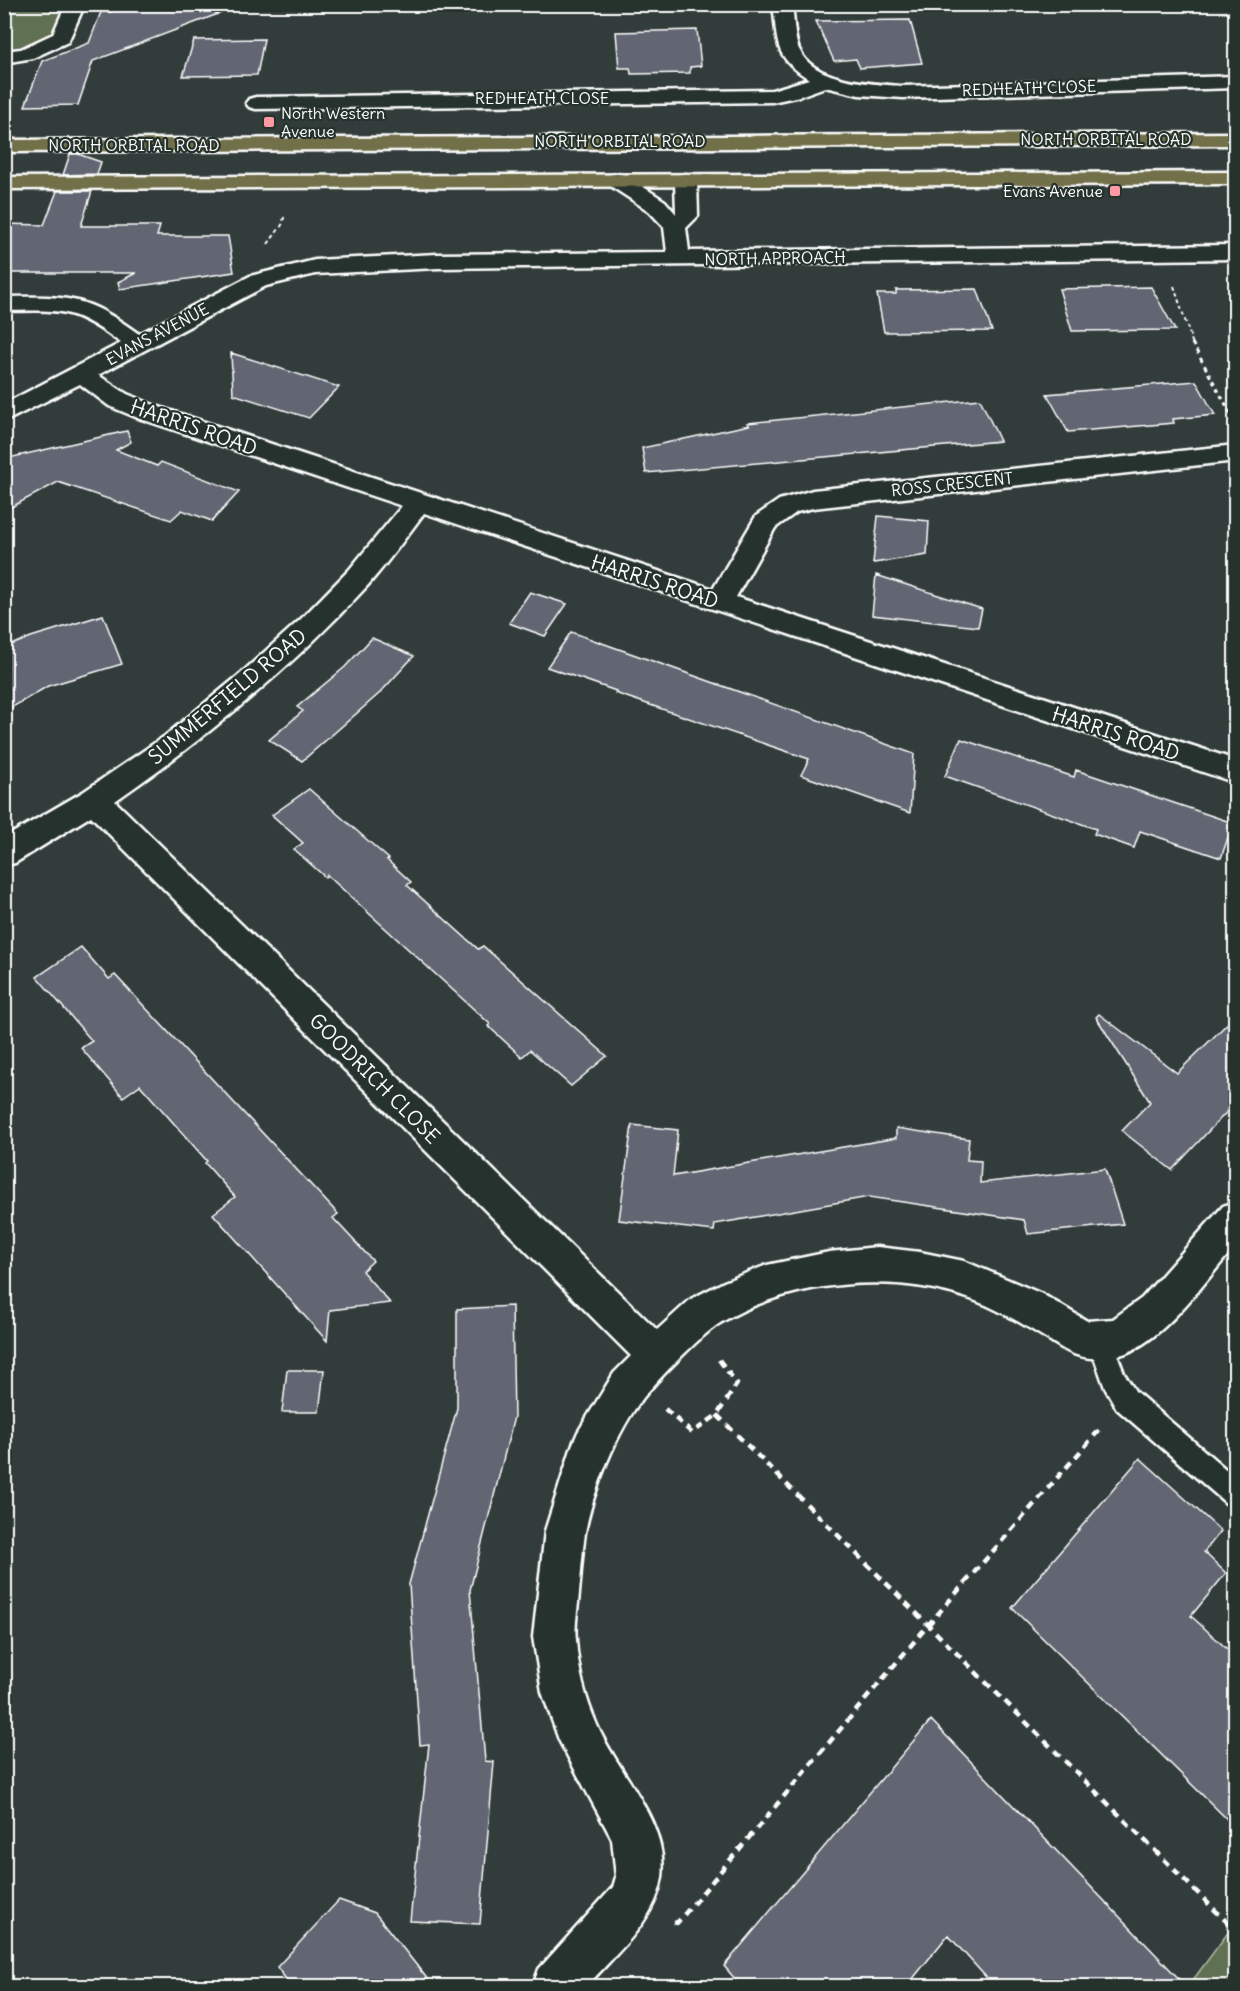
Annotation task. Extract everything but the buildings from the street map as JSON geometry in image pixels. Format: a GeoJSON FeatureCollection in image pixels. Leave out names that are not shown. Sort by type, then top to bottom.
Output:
{"type":"FeatureCollection","features":[{"type":"Feature","properties":{"kind":"highway","name":"NORTH ORBITAL ROAD"},"geometry":{"type":"LineString","coordinates":[[4,146],[1236,139]]}},
{"type":"Feature","properties":{"kind":"highway"},"geometry":{"type":"LineString","coordinates":[[619,141],[648,153],[674,169],[686,180]]}},
{"type":"Feature","properties":{"kind":"highway","name":"NORTH ORBITAL ROAD"},"geometry":{"type":"LineString","coordinates":[[4,183],[1236,178]]}},
{"type":"Feature","properties":{"kind":"street"},"geometry":{"type":"LineString","coordinates":[[4,57],[26,54],[61,38],[76,4]]}},
{"type":"Feature","properties":{"kind":"street","name":"REDHEATH CLOSE"},"geometry":{"type":"LineString","coordinates":[[782,4],[790,53],[804,67],[824,80],[859,89],[903,92],[1236,82]]}},
{"type":"Feature","properties":{"kind":"street","name":"REDHEATH CLOSE"},"geometry":{"type":"LineString","coordinates":[[256,102],[772,96],[793,92],[824,80]]}},
{"type":"Feature","properties":{"kind":"street"},"geometry":{"type":"LineString","coordinates":[[617,180],[657,206],[675,226],[679,259]]}},
{"type":"Feature","properties":{"kind":"street"},"geometry":{"type":"LineString","coordinates":[[675,226],[687,216],[686,180]]}},
{"type":"Feature","properties":{"kind":"street","name":"NORTH APPROACH"},"geometry":{"type":"LineString","coordinates":[[315,267],[438,261],[1236,252]]}},
{"type":"Feature","properties":{"kind":"street","name":"EVANS AVENUE"},"geometry":{"type":"LineString","coordinates":[[4,414],[258,281],[315,267]]}},
{"type":"Feature","properties":{"kind":"street"},"geometry":{"type":"LineString","coordinates":[[4,304],[67,305],[81,308],[96,315],[136,344]]}},
{"type":"Feature","properties":{"kind":"street","name":"HARRIS ROAD"},"geometry":{"type":"LineString","coordinates":[[81,374],[118,400],[147,412],[1236,772]]}},
{"type":"Feature","properties":{"kind":"street","name":"ROSS CRESCENT"},"geometry":{"type":"LineString","coordinates":[[719,602],[765,522],[788,506],[813,499],[1236,453]]}},
{"type":"Feature","properties":{"kind":"street","name":"SUMMERFIELD ROAD"},"geometry":{"type":"LineString","coordinates":[[4,854],[94,800],[175,744],[303,633],[359,577],[419,502]]}},
{"type":"Feature","properties":{"kind":"street","name":"GOODRICH CLOSE"},"geometry":{"type":"LineString","coordinates":[[94,800],[645,1368]]}},
{"type":"Feature","properties":{"kind":"street"},"geometry":{"type":"LineString","coordinates":[[556,1986],[631,1901],[639,1877],[637,1849],[621,1809],[580,1740],[563,1692],[554,1637],[564,1531],[592,1446],[610,1413],[645,1368],[712,1308],[767,1283],[829,1269],[877,1264],[921,1269],[964,1280],[1029,1307],[1082,1339],[1100,1340],[1121,1336],[1155,1311],[1236,1218]]}},
{"type":"Feature","properties":{"kind":"lane"},"geometry":{"type":"LineString","coordinates":[[1100,1340],[1114,1379],[1126,1400],[1236,1495]]}},
{"type":"Feature","properties":{"kind":"path"},"geometry":{"type":"LineString","coordinates":[[1161,253],[1192,343],[1236,421]]}},
{"type":"Feature","properties":{"kind":"path"},"geometry":{"type":"LineString","coordinates":[[645,1368],[692,1433],[717,1415],[736,1384],[693,1323]]}},
{"type":"Feature","properties":{"kind":"path"},"geometry":{"type":"LineString","coordinates":[[631,1901],[677,1923],[929,1624],[1126,1400]]}},
{"type":"Feature","properties":{"kind":"path"},"geometry":{"type":"LineString","coordinates":[[717,1415],[1236,1931]]}},
{"type":"Feature","properties":{"kind":"green space"},"geometry":{"type":"Polygon","coordinates":[[[5,5],[69,5],[46,40],[31,47],[5,52],[5,5]]]}},
{"type":"Feature","properties":{"kind":"green space"},"geometry":{"type":"Polygon","coordinates":[[[1235,1923],[1235,1986],[1189,1986],[1193,1980],[1235,1923]]]}},
{"type":"Feature","properties":{"kind":"place","name":"North Western Avenue"},"geometry":{"type":"Point","coordinates":[269,122]}},
{"type":"Feature","properties":{"kind":"place","name":"Evans Avenue"},"geometry":{"type":"Point","coordinates":[1115,191]}}]}
